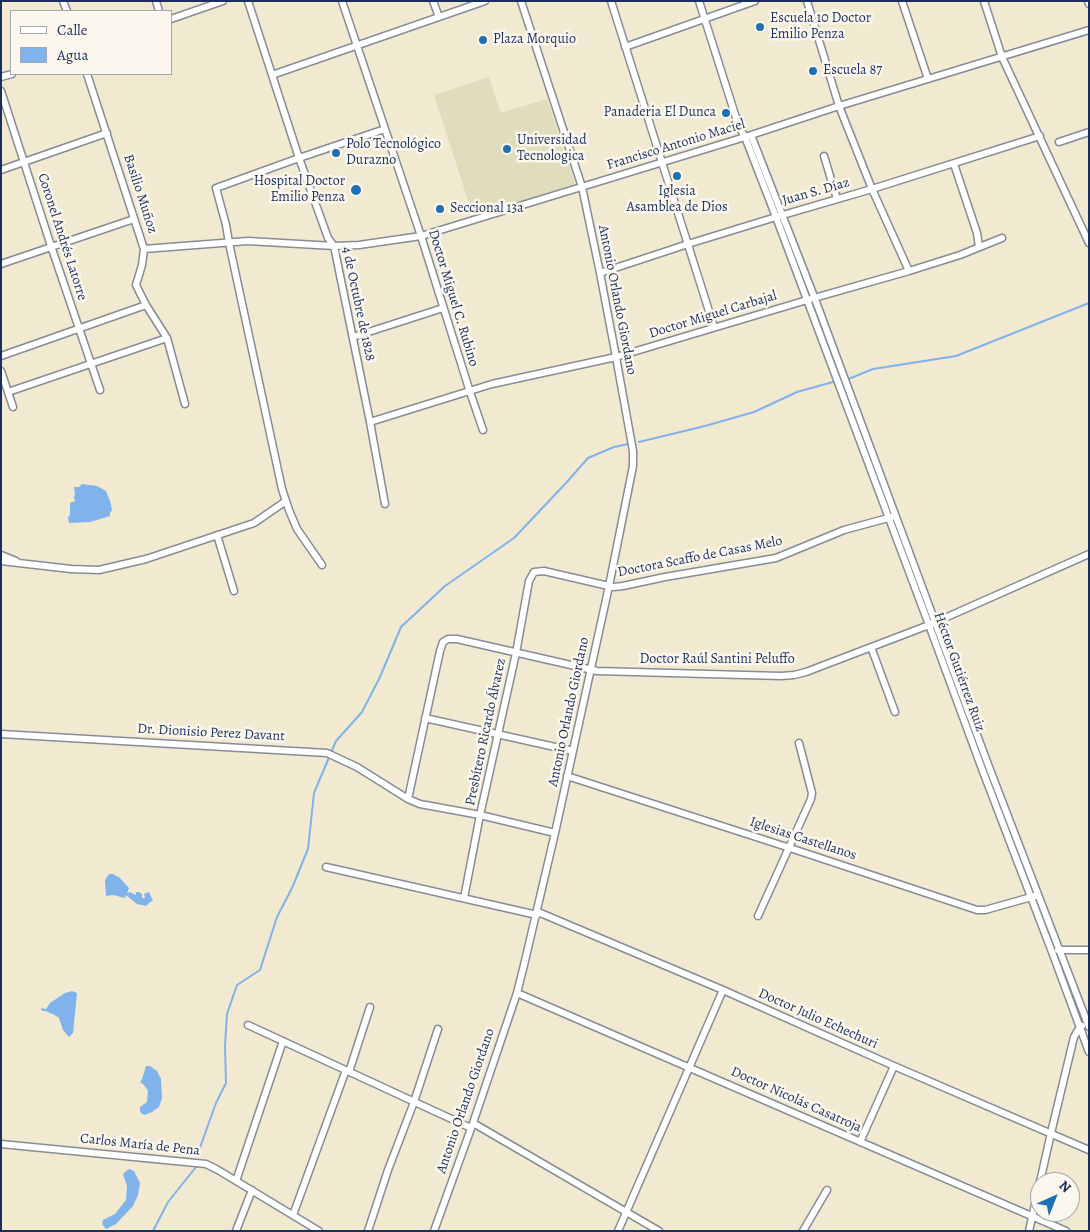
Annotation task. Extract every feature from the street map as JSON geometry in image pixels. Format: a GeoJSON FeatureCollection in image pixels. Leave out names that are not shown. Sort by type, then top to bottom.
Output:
{"type":"FeatureCollection","features":[{"type":"Feature","properties":{"kind":"street"},"geometry":{"type":"LineString","coordinates":[[172,18],[223,1]]}},
{"type":"Feature","properties":{"kind":"street","name":"4 de Octubre de 1828"},"geometry":{"type":"LineString","coordinates":[[248,1],[299,158],[328,238],[334,246],[385,504]]}},
{"type":"Feature","properties":{"kind":"street","name":"Doctor Miguel C. Rubino"},"geometry":{"type":"LineString","coordinates":[[342,1],[421,236],[483,430]]}},
{"type":"Feature","properties":{"kind":"street"},"geometry":{"type":"LineString","coordinates":[[434,1],[438,17]]}},
{"type":"Feature","properties":{"kind":"street"},"geometry":{"type":"LineString","coordinates":[[272,75],[485,1]]}},
{"type":"Feature","properties":{"kind":"street","name":"Antonio Orlando Giordano"},"geometry":{"type":"LineString","coordinates":[[434,1231],[517,993],[556,833],[630,482],[633,459],[616,357],[582,187],[521,1]]}},
{"type":"Feature","properties":{"kind":"street"},"geometry":{"type":"LineString","coordinates":[[611,1],[714,327]]}},
{"type":"Feature","properties":{"kind":"street"},"geometry":{"type":"LineString","coordinates":[[700,1],[739,127],[748,136]]}},
{"type":"Feature","properties":{"kind":"street"},"geometry":{"type":"LineString","coordinates":[[625,47],[755,1]]}},
{"type":"Feature","properties":{"kind":"street"},"geometry":{"type":"LineString","coordinates":[[807,1],[839,106],[872,190],[909,271]]}},
{"type":"Feature","properties":{"kind":"street"},"geometry":{"type":"LineString","coordinates":[[902,1],[928,79]]}},
{"type":"Feature","properties":{"kind":"street"},"geometry":{"type":"LineString","coordinates":[[984,1],[1002,57],[1089,243]]}},
{"type":"Feature","properties":{"kind":"street","name":"Francisco Antonio Maciel"},"geometry":{"type":"LineString","coordinates":[[144,249],[248,241],[334,246],[359,245],[421,236],[1089,30]]}},
{"type":"Feature","properties":{"kind":"street","name":"Basilio Muñoz"},"geometry":{"type":"LineString","coordinates":[[87,75],[144,249],[142,265],[136,285],[167,338],[185,404]]}},
{"type":"Feature","properties":{"kind":"street","name":"Coronel Andrés Latorre"},"geometry":{"type":"LineString","coordinates":[[1,91],[100,390]]}},
{"type":"Feature","properties":{"kind":"street"},"geometry":{"type":"LineString","coordinates":[[322,564],[298,529],[282,489],[226,225],[216,188],[384,129]]}},
{"type":"Feature","properties":{"kind":"street"},"geometry":{"type":"LineString","coordinates":[[1,170],[106,132]]}},
{"type":"Feature","properties":{"kind":"street"},"geometry":{"type":"LineString","coordinates":[[1059,142],[1089,132]]}},
{"type":"Feature","properties":{"kind":"street","name":"Héctor Gutiérrez Ruiz"},"geometry":{"type":"LineString","coordinates":[[748,136],[807,300],[1088,1025]]}},
{"type":"Feature","properties":{"kind":"street","name":"Héctor Gutiérrez Ruiz"},"geometry":{"type":"LineString","coordinates":[[748,136],[815,299],[929,625],[1089,1052]]}},
{"type":"Feature","properties":{"kind":"street","name":"Juan S. Díaz"},"geometry":{"type":"LineString","coordinates":[[600,273],[776,217],[872,190],[1040,136]]}},
{"type":"Feature","properties":{"kind":"street"},"geometry":{"type":"LineString","coordinates":[[824,156],[837,199]]}},
{"type":"Feature","properties":{"kind":"street"},"geometry":{"type":"LineString","coordinates":[[954,164],[977,233],[979,247]]}},
{"type":"Feature","properties":{"kind":"street"},"geometry":{"type":"LineString","coordinates":[[1,264],[134,219]]}},
{"type":"Feature","properties":{"kind":"street","name":"Doctor Miguel Carbajal"},"geometry":{"type":"LineString","coordinates":[[370,422],[492,384],[616,357],[909,271],[960,255],[1002,238]]}},
{"type":"Feature","properties":{"kind":"street"},"geometry":{"type":"LineString","coordinates":[[1,356],[146,305]]}},
{"type":"Feature","properties":{"kind":"street"},"geometry":{"type":"LineString","coordinates":[[352,337],[443,308]]}},
{"type":"Feature","properties":{"kind":"street"},"geometry":{"type":"LineString","coordinates":[[8,392],[167,338]]}},
{"type":"Feature","properties":{"kind":"street"},"geometry":{"type":"LineString","coordinates":[[1,371],[13,407]]}},
{"type":"Feature","properties":{"kind":"street"},"geometry":{"type":"LineString","coordinates":[[1,562],[98,570],[146,559],[254,522],[286,501]]}},
{"type":"Feature","properties":{"kind":"street","name":"Doctora Scaffo de Casas Melo"},"geometry":{"type":"LineString","coordinates":[[534,572],[544,571],[617,587],[776,558],[844,530],[892,517]]}},
{"type":"Feature","properties":{"kind":"street"},"geometry":{"type":"LineString","coordinates":[[217,535],[234,591]]}},
{"type":"Feature","properties":{"kind":"street","name":"Doctor Raúl Santini Peluffo"},"geometry":{"type":"LineString","coordinates":[[424,718],[443,642],[453,638],[590,670],[787,676],[806,672],[929,625],[1089,554]]}},
{"type":"Feature","properties":{"kind":"street"},"geometry":{"type":"LineString","coordinates":[[1,555],[24,564]]}},
{"type":"Feature","properties":{"kind":"street","name":"Presbítero Ricardo Álvarez"},"geometry":{"type":"LineString","coordinates":[[464,898],[530,578],[534,572]]}},
{"type":"Feature","properties":{"kind":"street"},"geometry":{"type":"LineString","coordinates":[[871,648],[896,712]]}},
{"type":"Feature","properties":{"kind":"street"},"geometry":{"type":"LineString","coordinates":[[408,799],[424,718],[573,750]]}},
{"type":"Feature","properties":{"kind":"street","name":"Dr. Dionisio Perez Davant"},"geometry":{"type":"LineString","coordinates":[[1,734],[327,752],[357,767],[408,799],[420,804],[480,815],[556,833]]}},
{"type":"Feature","properties":{"kind":"street"},"geometry":{"type":"LineString","coordinates":[[758,916],[811,799],[812,793],[799,743]]}},
{"type":"Feature","properties":{"kind":"street","name":"Iglesias Castellanos"},"geometry":{"type":"LineString","coordinates":[[567,776],[977,910],[985,910],[1038,894]]}},
{"type":"Feature","properties":{"kind":"street","name":"Doctor Julio Echechuri"},"geometry":{"type":"LineString","coordinates":[[326,868],[537,913],[723,990],[1089,1150]]}},
{"type":"Feature","properties":{"kind":"street"},"geometry":{"type":"LineString","coordinates":[[1052,952],[1060,950],[1089,950]]}},
{"type":"Feature","properties":{"kind":"street"},"geometry":{"type":"LineString","coordinates":[[618,1231],[723,990]]}},
{"type":"Feature","properties":{"kind":"street","name":"Doctor Nicolás Casatroja"},"geometry":{"type":"LineString","coordinates":[[517,993],[1030,1215]]}},
{"type":"Feature","properties":{"kind":"street"},"geometry":{"type":"LineString","coordinates":[[293,1215],[370,1006]]}},
{"type":"Feature","properties":{"kind":"street"},"geometry":{"type":"LineString","coordinates":[[248,1025],[414,1102],[472,1125],[659,1231]]}},
{"type":"Feature","properties":{"kind":"street"},"geometry":{"type":"LineString","coordinates":[[1043,1172],[1074,1038],[1080,1028],[1088,1025]]}},
{"type":"Feature","properties":{"kind":"street"},"geometry":{"type":"LineString","coordinates":[[368,1231],[438,1029]]}},
{"type":"Feature","properties":{"kind":"street"},"geometry":{"type":"LineString","coordinates":[[236,1181],[283,1041]]}},
{"type":"Feature","properties":{"kind":"street"},"geometry":{"type":"LineString","coordinates":[[860,1142],[894,1066]]}},
{"type":"Feature","properties":{"kind":"street","name":"Carlos María de Pena"},"geometry":{"type":"LineString","coordinates":[[1,1144],[200,1163],[212,1167],[319,1231]]}},
{"type":"Feature","properties":{"kind":"street"},"geometry":{"type":"LineString","coordinates":[[236,1231],[252,1190]]}},
{"type":"Feature","properties":{"kind":"street"},"geometry":{"type":"LineString","coordinates":[[803,1231],[827,1190]]}},
{"type":"Feature","properties":{"kind":"street","name":"Doctor Nicolás Casatroja"},"geometry":{"type":"LineString","coordinates":[[1046,1222],[1066,1231]]}},
{"type":"Feature","properties":{"kind":"shaded area","name":"Universidad Tecnologica"},"geometry":{"type":"Polygon","coordinates":[[[489,77],[501,113],[547,99],[575,184],[473,216],[434,95],[489,77]]]}},
{"type":"Feature","properties":{"kind":"water"},"geometry":{"type":"Polygon","coordinates":[[[82,484],[97,486],[106,491],[112,510],[110,516],[90,522],[69,523],[70,503],[75,501],[74,487],[79,487],[82,484]]]}},
{"type":"Feature","properties":{"kind":"water"},"geometry":{"type":"Polygon","coordinates":[[[109,874],[120,878],[129,888],[127,893],[130,892],[136,895],[136,892],[139,892],[142,894],[142,898],[145,898],[144,894],[149,892],[153,901],[146,906],[137,904],[126,895],[125,898],[113,895],[106,896],[105,880],[109,874]]]}},
{"type":"Feature","properties":{"kind":"water"},"geometry":{"type":"Polygon","coordinates":[[[72,991],[77,993],[73,1033],[69,1037],[63,1030],[59,1018],[42,1011],[41,1008],[46,1009],[50,1003],[65,993],[72,991]]]}},
{"type":"Feature","properties":{"kind":"water"},"geometry":{"type":"Polygon","coordinates":[[[146,1066],[150,1066],[157,1071],[161,1079],[162,1098],[159,1107],[144,1115],[140,1112],[140,1107],[147,1102],[148,1091],[140,1082],[146,1066]]]}},
{"type":"Feature","properties":{"kind":"water"},"geometry":{"type":"Polygon","coordinates":[[[129,1169],[134,1171],[140,1183],[138,1195],[133,1206],[116,1224],[106,1229],[102,1224],[103,1220],[115,1214],[126,1200],[127,1186],[123,1174],[129,1169]]]}},
{"type":"Feature","properties":{"kind":"waterway"},"geometry":{"type":"LineString","coordinates":[[846,380],[873,369],[956,356],[1089,303]]}},
{"type":"Feature","properties":{"kind":"waterway"},"geometry":{"type":"LineString","coordinates":[[639,442],[754,412],[797,392],[833,382]]}},
{"type":"Feature","properties":{"kind":"waterway"},"geometry":{"type":"LineString","coordinates":[[197,1156],[216,1103],[226,1083],[225,1046],[227,1014],[237,985],[260,970],[277,917],[292,888],[308,849],[314,793],[336,741],[362,712],[380,677],[401,627],[445,586],[514,538],[588,458],[614,447],[628,444]]}},
{"type":"Feature","properties":{"kind":"waterway"},"geometry":{"type":"LineString","coordinates":[[153,1231],[168,1202],[196,1167]]}},
{"type":"Feature","properties":{"kind":"place","name":"Escuela 10 Doctor Emilio Penza"},"geometry":{"type":"Point","coordinates":[760,27]}},
{"type":"Feature","properties":{"kind":"place","name":"Plaza Morquio"},"geometry":{"type":"Point","coordinates":[483,40]}},
{"type":"Feature","properties":{"kind":"place","name":"Escuela 87"},"geometry":{"type":"Point","coordinates":[813,71]}},
{"type":"Feature","properties":{"kind":"place","name":"Panaderia El Dunca"},"geometry":{"type":"Point","coordinates":[726,113]}},
{"type":"Feature","properties":{"kind":"place","name":"Universidad Tecnologica"},"geometry":{"type":"Point","coordinates":[507,149]}},
{"type":"Feature","properties":{"kind":"place","name":"Polo Tecnológico Durazno"},"geometry":{"type":"Point","coordinates":[336,153]}},
{"type":"Feature","properties":{"kind":"place","name":"Iglesia Asamblea de Dios"},"geometry":{"type":"Point","coordinates":[677,176]}},
{"type":"Feature","properties":{"kind":"place","name":"Hospital Doctor Emilio Penza"},"geometry":{"type":"Point","coordinates":[356,190]}},
{"type":"Feature","properties":{"kind":"place","name":"Seccional 13a"},"geometry":{"type":"Point","coordinates":[440,209]}}]}
